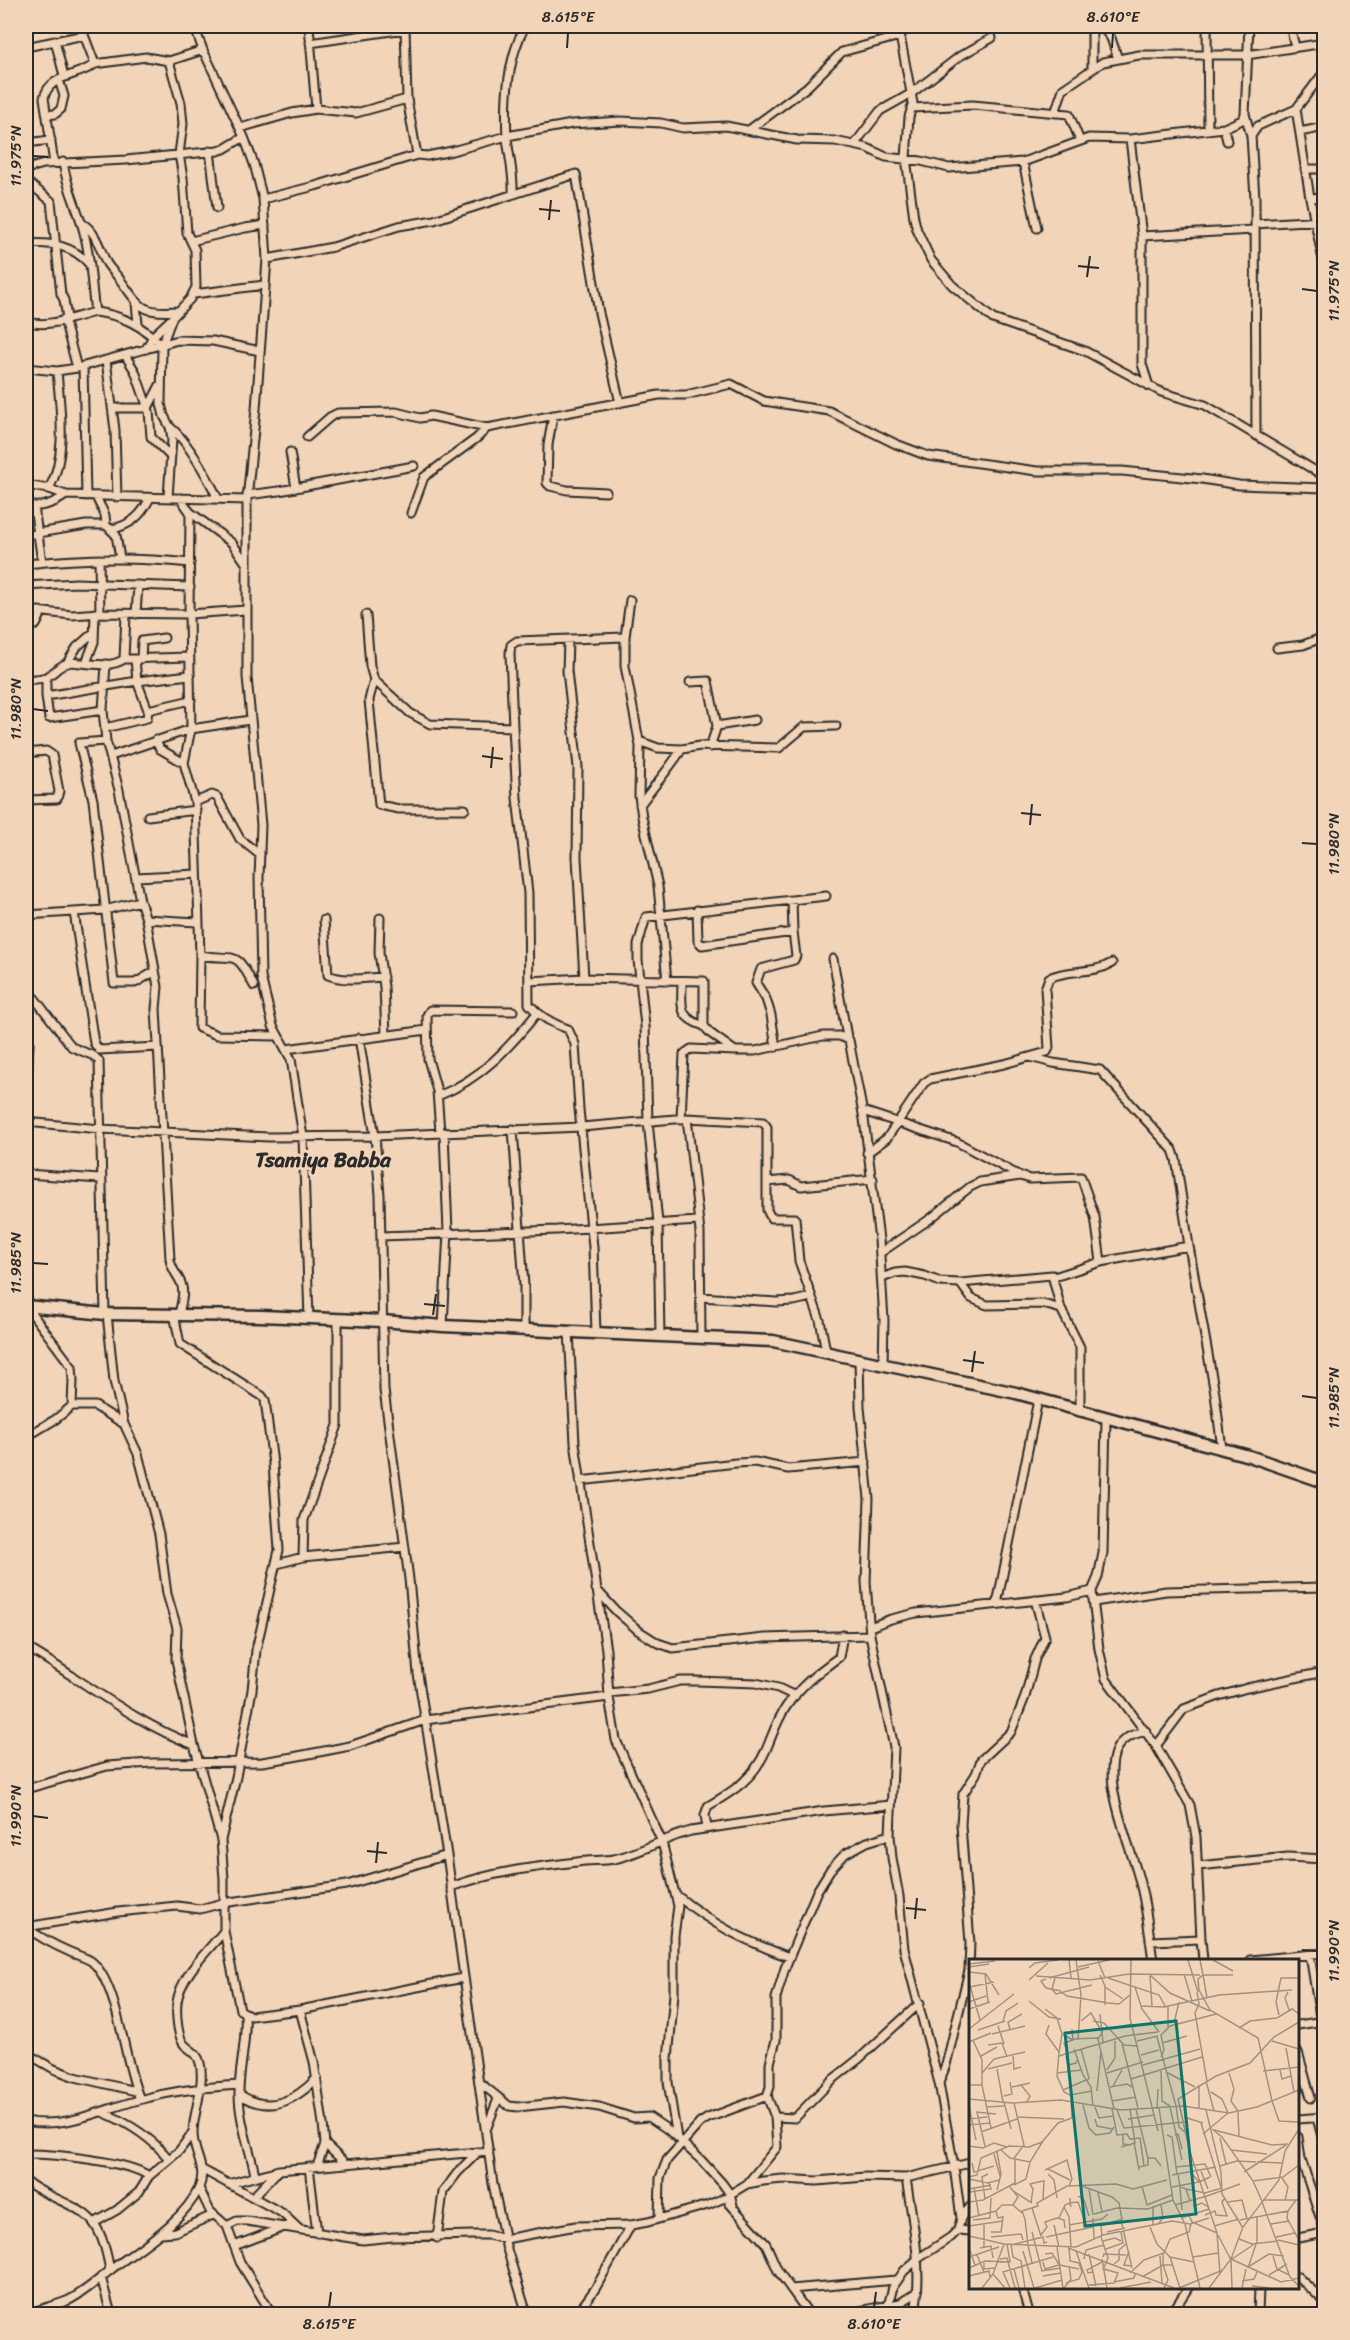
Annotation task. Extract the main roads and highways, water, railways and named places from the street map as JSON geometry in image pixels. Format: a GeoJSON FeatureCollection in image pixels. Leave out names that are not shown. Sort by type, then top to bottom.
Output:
{"type":"FeatureCollection","features":[{"type":"Feature","properties":{"kind":"main road"},"geometry":{"type":"LineString","coordinates":[[26,1307],[106,1314],[381,1321],[443,1326],[773,1341],[1038,1400],[1222,1449],[1324,1482]]}},
{"type":"Feature","properties":{"kind":"district","name":"Tsamiya Babba"},"geometry":{"type":"Point","coordinates":[323,1160]}}]}
